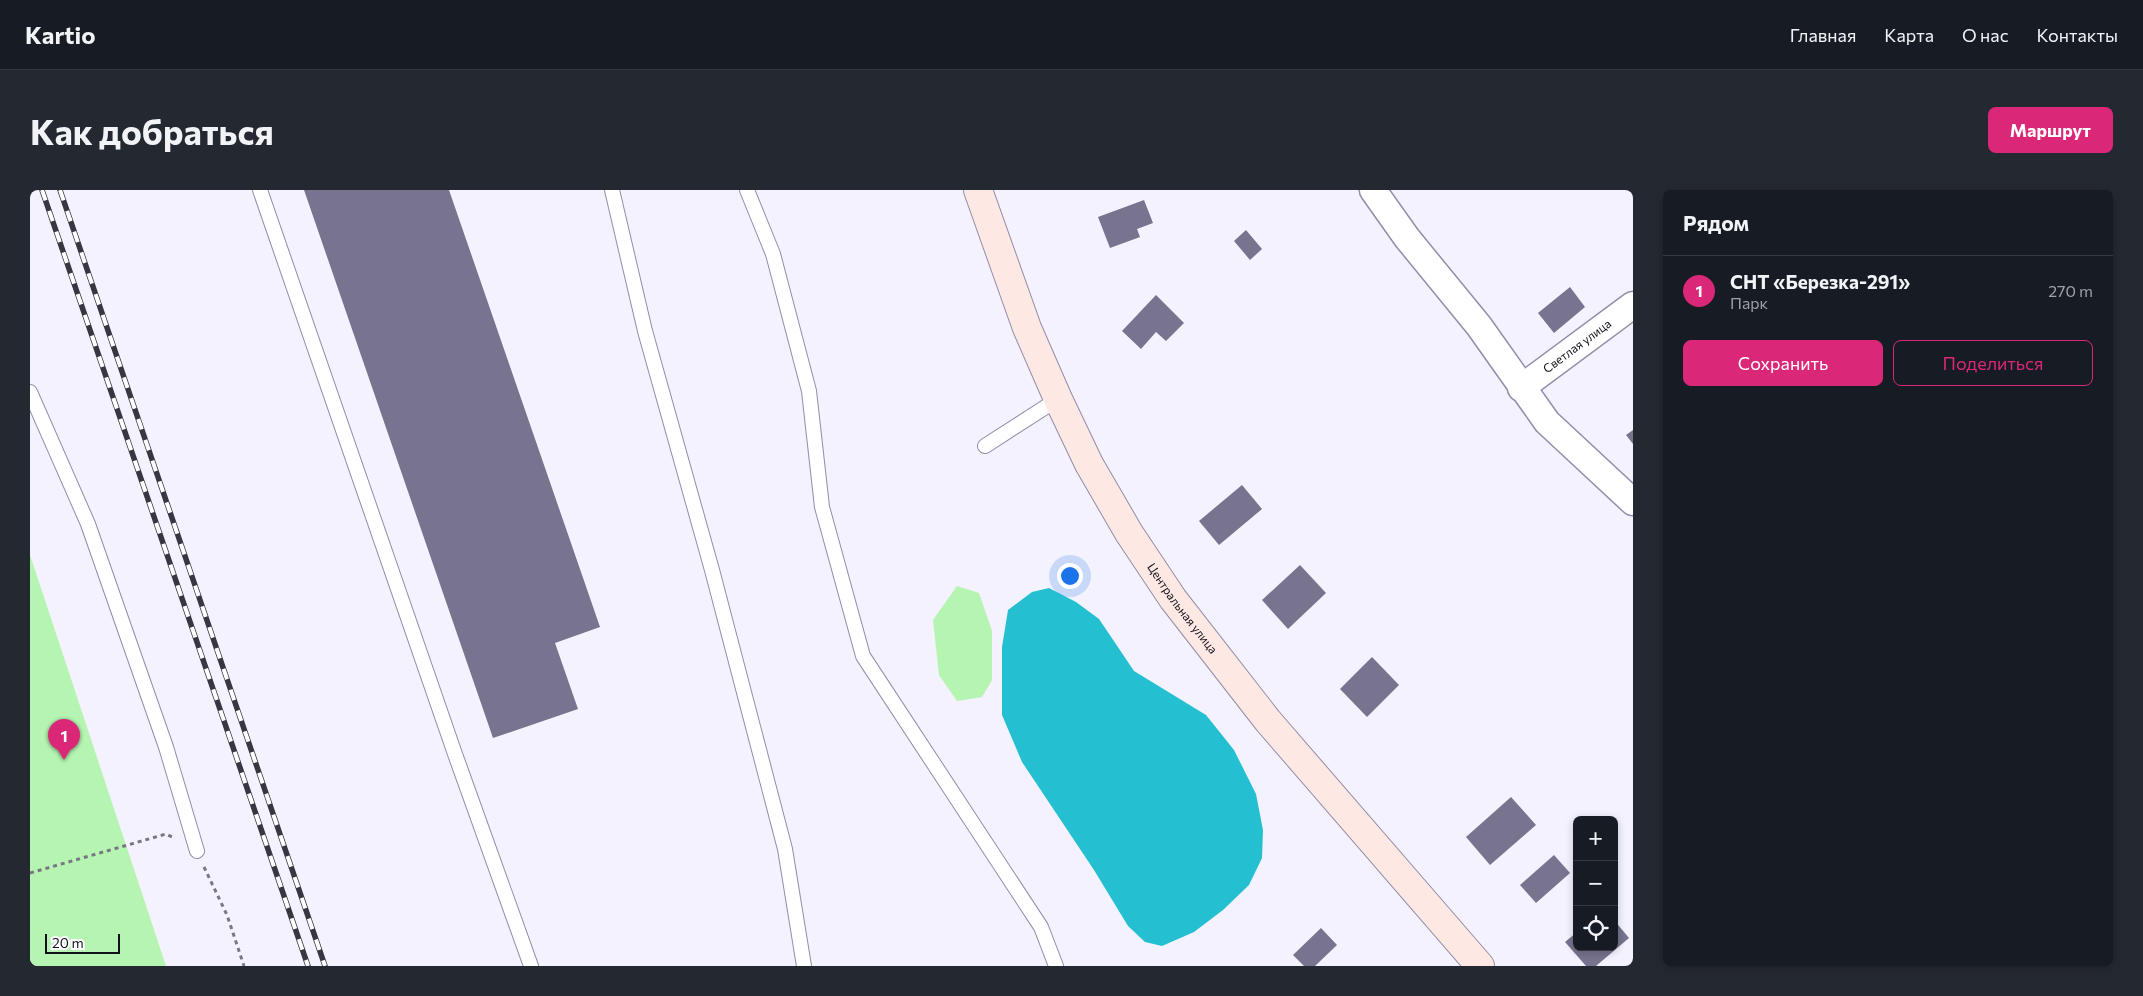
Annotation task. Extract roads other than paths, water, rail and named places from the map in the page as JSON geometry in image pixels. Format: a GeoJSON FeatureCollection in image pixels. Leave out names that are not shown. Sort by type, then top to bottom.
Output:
{"type":"FeatureCollection","features":[{"type":"Feature","properties":{"kind":"main road","name":"Центральная улица"},"geometry":{"type":"LineString","coordinates":[[978,190],[1027,328],[1058,399],[1089,464],[1128,533],[1173,599],[1268,721],[1480,966]]}},
{"type":"Feature","properties":{"kind":"street"},"geometry":{"type":"LineString","coordinates":[[1373,190],[1406,238],[1479,326],[1521,388],[1547,422],[1633,502]]}},
{"type":"Feature","properties":{"kind":"street","name":"Светлая улица"},"geometry":{"type":"LineString","coordinates":[[1521,388],[1633,305]]}},
{"type":"Feature","properties":{"kind":"lane"},"geometry":{"type":"LineString","coordinates":[[260,190],[465,782],[531,966]]}},
{"type":"Feature","properties":{"kind":"lane"},"geometry":{"type":"LineString","coordinates":[[612,190],[644,331],[712,570],[785,849],[804,966]]}},
{"type":"Feature","properties":{"kind":"lane"},"geometry":{"type":"LineString","coordinates":[[746,190],[773,254],[809,391],[822,507],[862,656],[1041,927],[1056,966]]}},
{"type":"Feature","properties":{"kind":"lane"},"geometry":{"type":"LineString","coordinates":[[30,392],[88,524],[166,747],[197,851]]}},
{"type":"Feature","properties":{"kind":"lane"},"geometry":{"type":"LineString","coordinates":[[985,446],[1058,399]]}},
{"type":"Feature","properties":{"kind":"water"},"geometry":{"type":"Polygon","coordinates":[[[1049,588],[1076,602],[1099,619],[1134,671],[1206,715],[1234,750],[1256,794],[1263,830],[1262,858],[1249,885],[1223,910],[1194,932],[1162,946],[1145,942],[1128,926],[1094,870],[1022,762],[1002,715],[1002,647],[1008,610],[1032,592],[1049,588]]]}},
{"type":"Feature","properties":{"kind":"railway"},"geometry":{"type":"LineString","coordinates":[[42,190],[308,966]]}},
{"type":"Feature","properties":{"kind":"railway"},"geometry":{"type":"LineString","coordinates":[[60,190],[325,966]]}},
{"type":"Feature","properties":{"kind":"place","name":"СНТ «Березка-291»"},"geometry":{"type":"Point","coordinates":[64,760]}}]}
